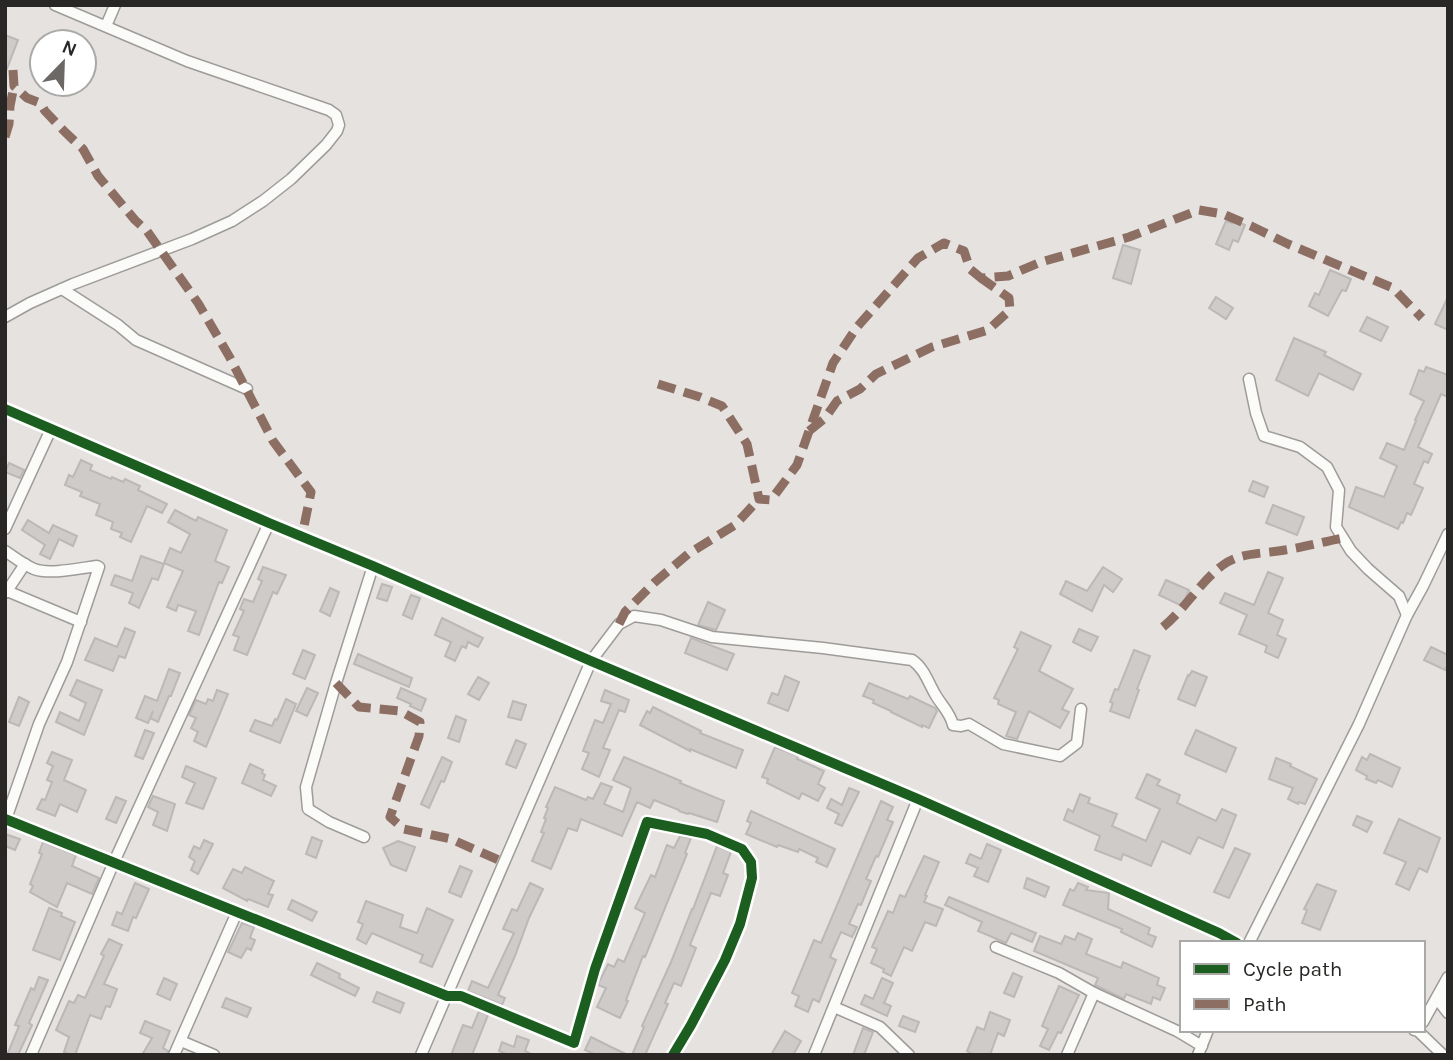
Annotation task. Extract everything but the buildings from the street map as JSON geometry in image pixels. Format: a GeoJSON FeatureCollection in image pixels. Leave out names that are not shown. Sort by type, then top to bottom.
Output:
{"type":"FeatureCollection","features":[{"type":"Feature","properties":{"kind":"street"},"geometry":{"type":"LineString","coordinates":[[5,317],[73,284],[232,221],[290,179],[326,145],[339,125],[336,115],[329,110],[187,61],[55,5]]}},
{"type":"Feature","properties":{"kind":"street"},"geometry":{"type":"LineString","coordinates":[[106,26],[116,5]]}},
{"type":"Feature","properties":{"kind":"street"},"geometry":{"type":"LineString","coordinates":[[62,289],[118,325],[136,340],[247,389]]}},
{"type":"Feature","properties":{"kind":"street"},"geometry":{"type":"LineString","coordinates":[[1248,379],[1264,436],[1300,447],[1327,467],[1339,490],[1336,527],[1368,569],[1399,596],[1407,615]]}},
{"type":"Feature","properties":{"kind":"street"},"geometry":{"type":"LineString","coordinates":[[5,409],[918,799],[1233,941]]}},
{"type":"Feature","properties":{"kind":"street"},"geometry":{"type":"LineString","coordinates":[[5,528],[51,429]]}},
{"type":"Feature","properties":{"kind":"street"},"geometry":{"type":"LineString","coordinates":[[32,1055],[114,862],[269,523]]}},
{"type":"Feature","properties":{"kind":"street"},"geometry":{"type":"LineString","coordinates":[[1250,941],[1359,724],[1407,615],[1448,534]]}},
{"type":"Feature","properties":{"kind":"street"},"geometry":{"type":"LineString","coordinates":[[5,551],[35,570],[99,566],[67,662],[39,724],[6,819],[447,996],[461,996],[574,1043],[594,969],[647,822],[707,834],[742,849],[751,862],[752,878],[740,924],[725,960],[673,1055]]}},
{"type":"Feature","properties":{"kind":"street"},"geometry":{"type":"LineString","coordinates":[[25,564],[6,592],[81,622]]}},
{"type":"Feature","properties":{"kind":"street"},"geometry":{"type":"LineString","coordinates":[[364,837],[329,822],[308,809],[306,788],[373,566]]}},
{"type":"Feature","properties":{"kind":"street"},"geometry":{"type":"LineString","coordinates":[[421,1055],[591,661],[618,624],[634,616],[645,616],[712,637],[912,660],[918,664],[937,698],[946,707],[953,725],[969,724],[1003,744],[1060,756],[1077,743],[1081,709]]}},
{"type":"Feature","properties":{"kind":"street"},"geometry":{"type":"LineString","coordinates":[[814,1055],[918,799]]}},
{"type":"Feature","properties":{"kind":"street"},"geometry":{"type":"LineString","coordinates":[[174,1055],[237,912]]}},
{"type":"Feature","properties":{"kind":"street"},"geometry":{"type":"LineString","coordinates":[[996,947],[1059,973],[1094,993],[1177,1031],[1200,1051],[1207,1032]]}},
{"type":"Feature","properties":{"kind":"street"},"geometry":{"type":"LineString","coordinates":[[1446,981],[1441,1004],[1448,1013]]}},
{"type":"Feature","properties":{"kind":"street"},"geometry":{"type":"LineString","coordinates":[[1425,1018],[1446,981]]}},
{"type":"Feature","properties":{"kind":"street"},"geometry":{"type":"LineString","coordinates":[[1067,1055],[1094,993]]}},
{"type":"Feature","properties":{"kind":"street"},"geometry":{"type":"LineString","coordinates":[[834,1007],[880,1027],[909,1055]]}},
{"type":"Feature","properties":{"kind":"street"},"geometry":{"type":"LineString","coordinates":[[1418,1032],[1443,1055]]}},
{"type":"Feature","properties":{"kind":"street"},"geometry":{"type":"LineString","coordinates":[[181,1041],[214,1055]]}},
{"type":"Feature","properties":{"kind":"marked path"},"geometry":{"type":"LineString","coordinates":[[13,70],[14,86],[27,98],[40,103],[83,149],[98,176],[147,231],[198,303],[273,441],[311,492],[302,536]]}},
{"type":"Feature","properties":{"kind":"marked path"},"geometry":{"type":"LineString","coordinates":[[5,137],[14,86]]}},
{"type":"Feature","properties":{"kind":"marked path"},"geometry":{"type":"LineString","coordinates":[[658,384],[722,406],[747,444],[759,499],[771,500],[797,465],[833,363],[857,327],[918,258],[944,243],[964,251],[970,269],[981,278],[1008,276],[1041,262],[1129,237],[1199,210],[1223,214],[1393,288],[1422,318]]}},
{"type":"Feature","properties":{"kind":"marked path"},"geometry":{"type":"LineString","coordinates":[[809,431],[825,418],[837,401],[860,389],[876,374],[932,347],[988,330],[1010,310],[1009,298],[981,278]]}},
{"type":"Feature","properties":{"kind":"marked path"},"geometry":{"type":"LineString","coordinates":[[619,624],[625,612],[655,582],[688,554],[735,525],[759,499]]}},
{"type":"Feature","properties":{"kind":"marked path"},"geometry":{"type":"LineString","coordinates":[[1163,627],[1207,579],[1230,561],[1343,538]]}},
{"type":"Feature","properties":{"kind":"marked path"},"geometry":{"type":"LineString","coordinates":[[336,683],[359,707],[400,711],[420,722],[419,736],[390,817],[404,829],[451,839],[503,862]]}},
{"type":"Feature","properties":{"kind":"cycle path"},"geometry":{"type":"LineString","coordinates":[[5,409],[918,799],[1233,941]]}},
{"type":"Feature","properties":{"kind":"cycle path"},"geometry":{"type":"LineString","coordinates":[[5,819],[447,996],[461,996],[574,1043],[595,969],[647,822],[707,834],[742,849],[751,862],[752,878],[740,924],[725,960],[673,1055]]}}]}
